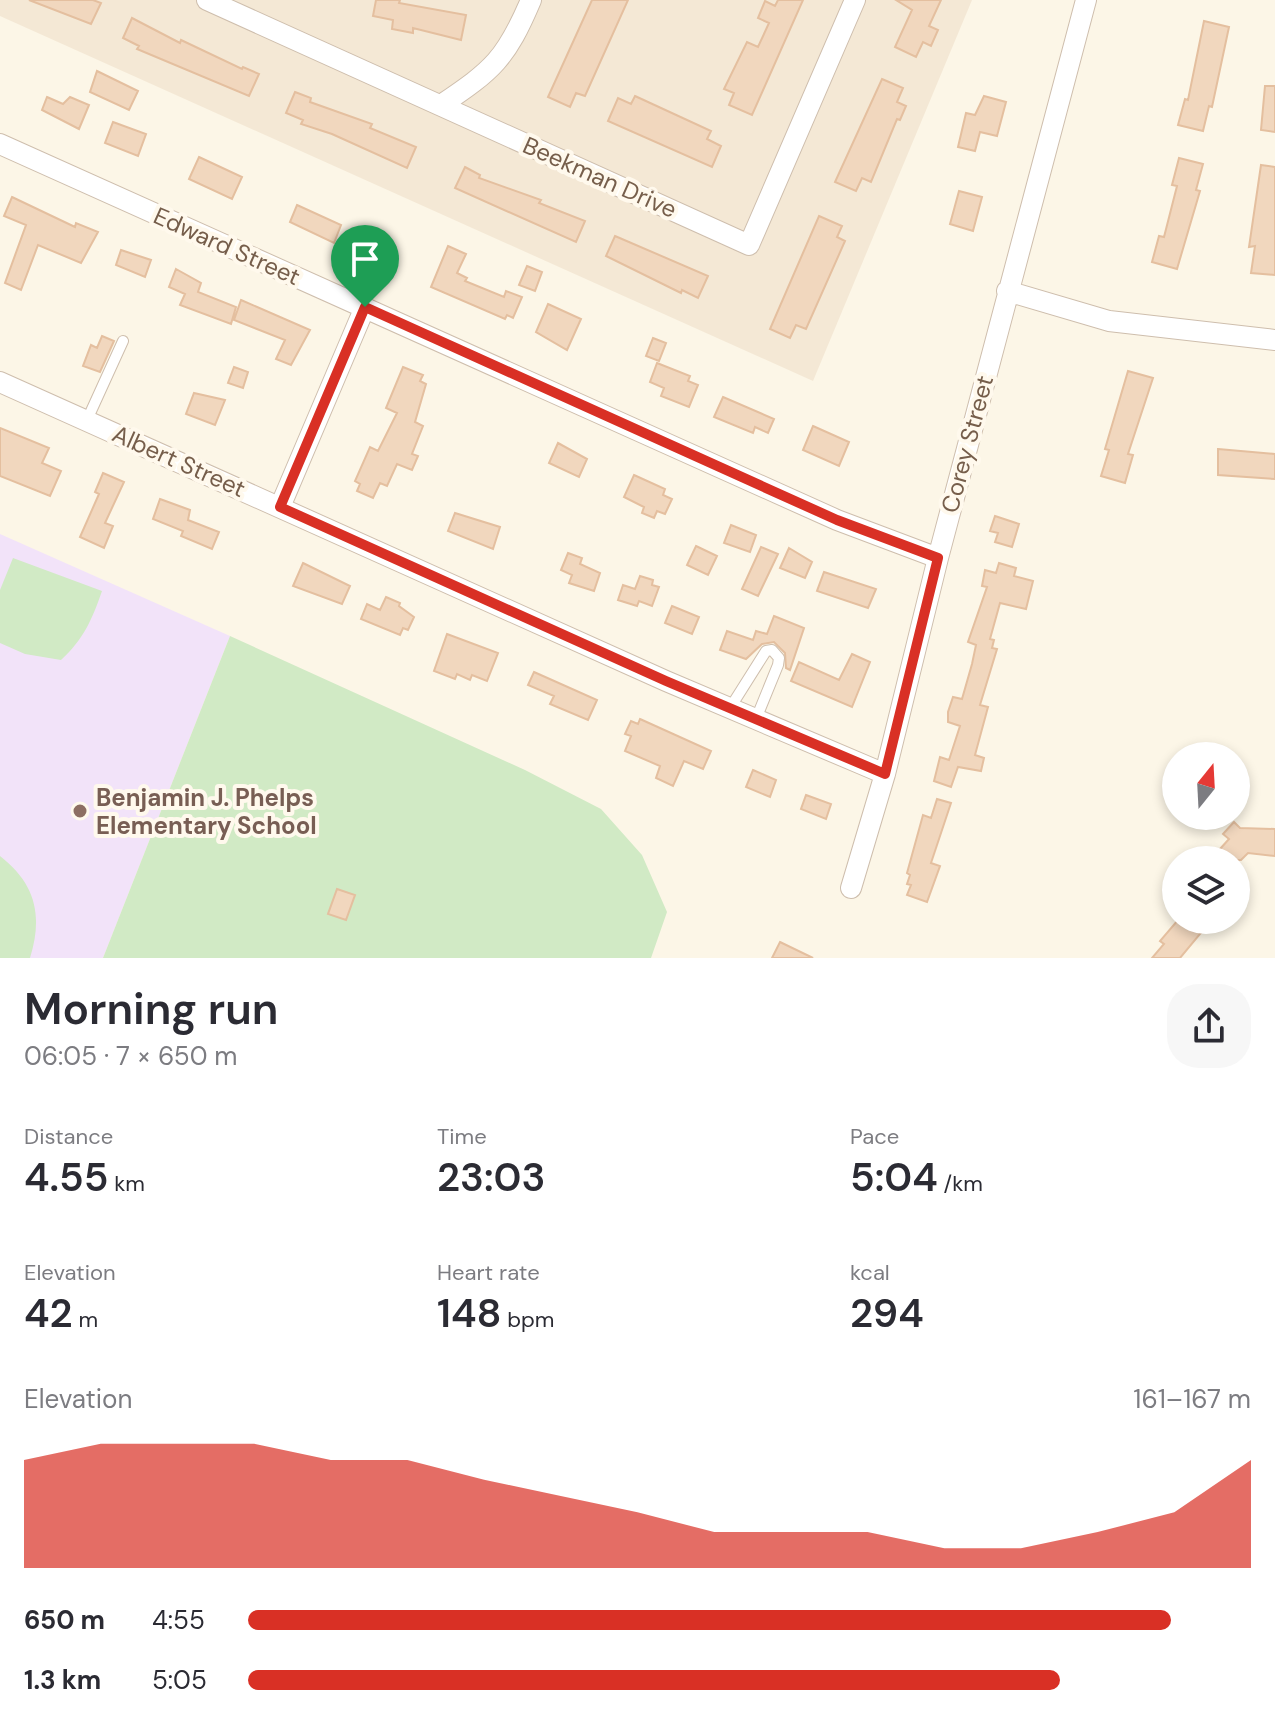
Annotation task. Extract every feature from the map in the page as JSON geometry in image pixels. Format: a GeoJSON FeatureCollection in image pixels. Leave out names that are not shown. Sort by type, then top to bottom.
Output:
{"type":"FeatureCollection","features":[{"type":"Feature","properties":{"kind":"street","name":"Beekman Drive"},"geometry":{"type":"LineString","coordinates":[[207,0],[749,245],[855,0]]}},
{"type":"Feature","properties":{"kind":"street"},"geometry":{"type":"LineString","coordinates":[[441,105],[471,86],[503,57],[531,0]]}},
{"type":"Feature","properties":{"kind":"street","name":"Corey Street"},"geometry":{"type":"LineString","coordinates":[[851,888],[885,774],[1007,291],[1086,0]]}},
{"type":"Feature","properties":{"kind":"street","name":"Edward Street"},"geometry":{"type":"LineString","coordinates":[[0,144],[837,520],[938,558]]}},
{"type":"Feature","properties":{"kind":"street"},"geometry":{"type":"LineString","coordinates":[[1007,291],[1109,321],[1275,340]]}},
{"type":"Feature","properties":{"kind":"street"},"geometry":{"type":"LineString","coordinates":[[280,507],[365,307]]}},
{"type":"Feature","properties":{"kind":"street","name":"Albert Street"},"geometry":{"type":"LineString","coordinates":[[0,382],[730,708],[885,774]]}},
{"type":"Feature","properties":{"kind":"lane"},"geometry":{"type":"LineString","coordinates":[[87,420],[123,341]]}},
{"type":"Feature","properties":{"kind":"lane"},"geometry":{"type":"LineString","coordinates":[[730,708],[766,651],[772,650],[779,658],[778,665],[756,719]]}},
{"type":"Feature","properties":{"kind":"shaded area"},"geometry":{"type":"Polygon","coordinates":[[[0,0],[972,0],[813,381],[0,16],[0,0]]]}},
{"type":"Feature","properties":{"kind":"shaded area","name":"Benjamin J. Phelps Elementary School"},"geometry":{"type":"Polygon","coordinates":[[[0,534],[230,636],[103,958],[0,958],[0,534]]]}},
{"type":"Feature","properties":{"kind":"green space"},"geometry":{"type":"Polygon","coordinates":[[[13,558],[102,591],[86,629],[61,660],[25,654],[0,643],[0,590],[13,558]]]}},
{"type":"Feature","properties":{"kind":"green space"},"geometry":{"type":"Polygon","coordinates":[[[230,636],[525,770],[601,809],[642,855],[667,912],[651,958],[103,958],[230,636]]]}},
{"type":"Feature","properties":{"kind":"green space"},"geometry":{"type":"Polygon","coordinates":[[[0,856],[22,878],[33,902],[36,928],[30,958],[0,958],[0,856]]]}},
{"type":"Feature","properties":{"kind":"building"},"geometry":{"type":"Polygon","coordinates":[[[29,0],[93,0],[101,3],[91,24],[29,0]]]}},
{"type":"Feature","properties":{"kind":"building"},"geometry":{"type":"Polygon","coordinates":[[[376,0],[400,0],[399,3],[466,15],[461,40],[413,28],[413,33],[392,29],[393,20],[373,16],[376,0]]]}},
{"type":"Feature","properties":{"kind":"building"},"geometry":{"type":"Polygon","coordinates":[[[592,0],[628,0],[585,96],[576,93],[570,107],[548,97],[592,0]]]}},
{"type":"Feature","properties":{"kind":"building"},"geometry":{"type":"Polygon","coordinates":[[[778,0],[803,0],[752,115],[729,105],[734,93],[724,89],[747,42],[758,47],[769,23],[758,18],[765,1],[775,6],[778,0]]]}},
{"type":"Feature","properties":{"kind":"building"},"geometry":{"type":"Polygon","coordinates":[[[896,0],[941,0],[929,26],[938,30],[931,46],[923,42],[916,57],[895,47],[912,10],[896,0]]]}},
{"type":"Feature","properties":{"kind":"building"},"geometry":{"type":"Polygon","coordinates":[[[132,18],[180,43],[181,40],[259,74],[249,96],[137,49],[139,46],[123,38],[132,18]]]}},
{"type":"Feature","properties":{"kind":"building"},"geometry":{"type":"Polygon","coordinates":[[[1204,21],[1229,27],[1212,107],[1209,106],[1203,131],[1178,125],[1185,99],[1188,100],[1204,21]]]}},
{"type":"Feature","properties":{"kind":"building"},"geometry":{"type":"Polygon","coordinates":[[[97,71],[138,91],[129,110],[90,92],[97,71]]]}},
{"type":"Feature","properties":{"kind":"building"},"geometry":{"type":"Polygon","coordinates":[[[882,79],[903,88],[897,102],[906,106],[900,120],[897,119],[871,182],[862,178],[856,191],[835,182],[882,79]]]}},
{"type":"Feature","properties":{"kind":"building"},"geometry":{"type":"Polygon","coordinates":[[[1265,86],[1275,86],[1275,132],[1261,130],[1265,86]]]}},
{"type":"Feature","properties":{"kind":"building"},"geometry":{"type":"Polygon","coordinates":[[[295,92],[311,98],[310,102],[372,124],[370,128],[416,147],[407,168],[332,134],[301,124],[303,120],[286,113],[295,92]]]}},
{"type":"Feature","properties":{"kind":"building"},"geometry":{"type":"Polygon","coordinates":[[[635,96],[711,131],[707,139],[721,146],[712,167],[608,121],[618,98],[631,104],[635,96]]]}},
{"type":"Feature","properties":{"kind":"building"},"geometry":{"type":"Polygon","coordinates":[[[984,96],[1006,102],[997,136],[980,132],[975,151],[958,147],[966,113],[975,115],[984,96]]]}},
{"type":"Feature","properties":{"kind":"building"},"geometry":{"type":"Polygon","coordinates":[[[47,97],[63,104],[70,97],[89,105],[79,129],[42,110],[47,97]]]}},
{"type":"Feature","properties":{"kind":"building"},"geometry":{"type":"Polygon","coordinates":[[[113,122],[146,134],[138,156],[105,143],[113,122]]]}},
{"type":"Feature","properties":{"kind":"building"},"geometry":{"type":"Polygon","coordinates":[[[199,157],[242,177],[232,199],[189,179],[199,157]]]}},
{"type":"Feature","properties":{"kind":"building"},"geometry":{"type":"Polygon","coordinates":[[[1179,158],[1203,164],[1196,190],[1200,191],[1177,269],[1152,262],[1159,236],[1164,237],[1177,186],[1172,185],[1179,158]]]}},
{"type":"Feature","properties":{"kind":"building"},"geometry":{"type":"Polygon","coordinates":[[[1261,165],[1275,167],[1275,275],[1251,273],[1255,246],[1249,247],[1261,165]]]}},
{"type":"Feature","properties":{"kind":"building"},"geometry":{"type":"Polygon","coordinates":[[[465,167],[480,175],[479,178],[541,200],[539,203],[585,221],[576,242],[455,188],[465,167]]]}},
{"type":"Feature","properties":{"kind":"building"},"geometry":{"type":"Polygon","coordinates":[[[959,191],[982,197],[973,231],[950,224],[959,191]]]}},
{"type":"Feature","properties":{"kind":"building"},"geometry":{"type":"Polygon","coordinates":[[[12,197],[75,227],[76,223],[98,232],[81,263],[38,245],[21,290],[5,283],[26,225],[4,216],[12,197]]]}},
{"type":"Feature","properties":{"kind":"building"},"geometry":{"type":"Polygon","coordinates":[[[297,205],[341,225],[334,243],[290,222],[297,205]]]}},
{"type":"Feature","properties":{"kind":"building"},"geometry":{"type":"Polygon","coordinates":[[[819,216],[842,226],[837,237],[845,241],[806,329],[796,325],[790,338],[770,329],[819,216]]]}},
{"type":"Feature","properties":{"kind":"building"},"geometry":{"type":"Polygon","coordinates":[[[615,236],[708,276],[698,298],[682,290],[681,293],[606,256],[615,236]]]}},
{"type":"Feature","properties":{"kind":"building"},"geometry":{"type":"Polygon","coordinates":[[[448,246],[466,254],[457,273],[467,278],[465,281],[504,297],[506,291],[522,297],[513,318],[507,315],[505,319],[431,287],[448,246]]]}},
{"type":"Feature","properties":{"kind":"building"},"geometry":{"type":"Polygon","coordinates":[[[121,250],[151,260],[145,277],[116,265],[121,250]]]}},
{"type":"Feature","properties":{"kind":"building"},"geometry":{"type":"Polygon","coordinates":[[[527,266],[542,272],[535,291],[519,285],[527,266]]]}},
{"type":"Feature","properties":{"kind":"building"},"geometry":{"type":"Polygon","coordinates":[[[176,269],[201,283],[198,292],[236,307],[231,324],[180,305],[185,294],[169,287],[176,269]]]}},
{"type":"Feature","properties":{"kind":"building"},"geometry":{"type":"Polygon","coordinates":[[[241,300],[310,330],[291,365],[276,359],[285,340],[234,320],[241,300]]]}},
{"type":"Feature","properties":{"kind":"building"},"geometry":{"type":"Polygon","coordinates":[[[548,304],[581,319],[567,350],[536,332],[548,304]]]}},
{"type":"Feature","properties":{"kind":"building"},"geometry":{"type":"Polygon","coordinates":[[[102,336],[114,341],[100,372],[83,366],[91,345],[97,348],[102,336]]]}},
{"type":"Feature","properties":{"kind":"building"},"geometry":{"type":"Polygon","coordinates":[[[653,338],[666,343],[659,361],[646,356],[653,338]]]}},
{"type":"Feature","properties":{"kind":"building"},"geometry":{"type":"Polygon","coordinates":[[[657,363],[690,376],[688,381],[698,385],[689,407],[661,396],[664,388],[650,382],[657,363]]]}},
{"type":"Feature","properties":{"kind":"building"},"geometry":{"type":"Polygon","coordinates":[[[234,367],[248,372],[243,388],[228,383],[234,367]]]}},
{"type":"Feature","properties":{"kind":"building"},"geometry":{"type":"Polygon","coordinates":[[[403,367],[423,375],[420,381],[426,384],[415,422],[423,426],[412,454],[418,456],[412,470],[397,464],[387,486],[380,483],[373,498],[357,491],[360,484],[355,481],[370,447],[378,451],[397,413],[386,408],[403,367]]]}},
{"type":"Feature","properties":{"kind":"building"},"geometry":{"type":"Polygon","coordinates":[[[1128,371],[1153,378],[1128,454],[1133,455],[1125,483],[1101,476],[1109,450],[1105,449],[1128,371]]]}},
{"type":"Feature","properties":{"kind":"building"},"geometry":{"type":"Polygon","coordinates":[[[194,393],[225,400],[215,425],[186,414],[194,393]]]}},
{"type":"Feature","properties":{"kind":"building"},"geometry":{"type":"Polygon","coordinates":[[[723,397],[774,419],[768,433],[755,427],[753,433],[714,417],[723,397]]]}},
{"type":"Feature","properties":{"kind":"building"},"geometry":{"type":"Polygon","coordinates":[[[813,426],[849,442],[839,466],[803,450],[813,426]]]}},
{"type":"Feature","properties":{"kind":"building"},"geometry":{"type":"Polygon","coordinates":[[[0,428],[49,448],[42,463],[61,471],[50,496],[0,476],[0,428]]]}},
{"type":"Feature","properties":{"kind":"building"},"geometry":{"type":"Polygon","coordinates":[[[558,443],[587,459],[579,477],[549,463],[558,443]]]}},
{"type":"Feature","properties":{"kind":"building"},"geometry":{"type":"Polygon","coordinates":[[[1218,449],[1275,454],[1275,479],[1218,475],[1218,449]]]}},
{"type":"Feature","properties":{"kind":"building"},"geometry":{"type":"Polygon","coordinates":[[[103,473],[124,482],[105,523],[113,526],[104,548],[80,537],[99,494],[95,492],[103,473]]]}},
{"type":"Feature","properties":{"kind":"building"},"geometry":{"type":"Polygon","coordinates":[[[634,475],[665,489],[663,495],[672,499],[665,514],[657,511],[654,518],[642,513],[644,507],[624,497],[634,475]]]}},
{"type":"Feature","properties":{"kind":"building"},"geometry":{"type":"Polygon","coordinates":[[[160,499],[190,510],[188,520],[219,532],[212,549],[181,536],[183,531],[153,519],[160,499]]]}},
{"type":"Feature","properties":{"kind":"building"},"geometry":{"type":"Polygon","coordinates":[[[455,513],[500,527],[493,549],[448,531],[455,513]]]}},
{"type":"Feature","properties":{"kind":"building"},"geometry":{"type":"Polygon","coordinates":[[[995,516],[1019,524],[1012,547],[995,542],[998,533],[990,531],[995,516]]]}},
{"type":"Feature","properties":{"kind":"building"},"geometry":{"type":"Polygon","coordinates":[[[731,525],[756,535],[750,552],[724,543],[731,525]]]}},
{"type":"Feature","properties":{"kind":"building"},"geometry":{"type":"Polygon","coordinates":[[[696,546],[717,556],[708,575],[687,565],[696,546]]]}},
{"type":"Feature","properties":{"kind":"building"},"geometry":{"type":"Polygon","coordinates":[[[761,547],[778,554],[758,596],[742,589],[761,547]]]}},
{"type":"Feature","properties":{"kind":"building"},"geometry":{"type":"Polygon","coordinates":[[[789,548],[812,562],[805,578],[780,568],[789,548]]]}},
{"type":"Feature","properties":{"kind":"building"},"geometry":{"type":"Polygon","coordinates":[[[568,553],[582,558],[580,564],[600,573],[594,591],[569,583],[572,575],[561,570],[568,553]]]}},
{"type":"Feature","properties":{"kind":"building"},"geometry":{"type":"Polygon","coordinates":[[[303,563],[350,586],[342,604],[293,586],[303,563]]]}},
{"type":"Feature","properties":{"kind":"building"},"geometry":{"type":"Polygon","coordinates":[[[999,563],[1016,568],[1014,576],[1033,581],[1026,609],[1000,603],[990,639],[994,640],[992,648],[997,649],[980,705],[988,707],[975,755],[984,758],[981,771],[958,767],[951,787],[934,781],[940,757],[949,760],[960,726],[948,722],[948,712],[953,697],[962,699],[972,664],[976,645],[968,642],[987,587],[982,586],[985,570],[996,573],[999,563]]]}},
{"type":"Feature","properties":{"kind":"building"},"geometry":{"type":"Polygon","coordinates":[[[824,572],[876,589],[868,608],[817,591],[824,572]]]}},
{"type":"Feature","properties":{"kind":"building"},"geometry":{"type":"Polygon","coordinates":[[[640,576],[653,580],[652,585],[659,587],[652,606],[639,601],[637,606],[618,600],[623,585],[635,589],[640,576]]]}},
{"type":"Feature","properties":{"kind":"building"},"geometry":{"type":"Polygon","coordinates":[[[386,597],[400,603],[399,606],[414,617],[408,630],[403,628],[400,635],[361,619],[367,604],[380,610],[386,597]]]}},
{"type":"Feature","properties":{"kind":"building"},"geometry":{"type":"Polygon","coordinates":[[[672,606],[699,617],[692,634],[665,623],[672,606]]]}},
{"type":"Feature","properties":{"kind":"building"},"geometry":{"type":"Polygon","coordinates":[[[774,616],[804,628],[790,670],[786,668],[785,653],[774,642],[762,644],[746,659],[720,650],[727,631],[753,640],[756,631],[767,634],[774,616]]]}},
{"type":"Feature","properties":{"kind":"building"},"geometry":{"type":"Polygon","coordinates":[[[447,634],[498,653],[487,681],[472,675],[470,680],[457,674],[455,679],[434,671],[447,634]]]}},
{"type":"Feature","properties":{"kind":"building"},"geometry":{"type":"Polygon","coordinates":[[[852,654],[870,662],[852,707],[791,681],[799,662],[839,680],[852,654]]]}},
{"type":"Feature","properties":{"kind":"building"},"geometry":{"type":"Polygon","coordinates":[[[534,672],[597,700],[588,720],[550,704],[554,696],[528,685],[534,672]]]}},
{"type":"Feature","properties":{"kind":"building"},"geometry":{"type":"Polygon","coordinates":[[[640,719],[711,751],[703,769],[684,761],[673,786],[656,778],[660,766],[625,751],[631,736],[625,734],[631,721],[638,724],[640,719]]]}},
{"type":"Feature","properties":{"kind":"building"},"geometry":{"type":"Polygon","coordinates":[[[753,770],[776,780],[770,797],[746,787],[753,770]]]}},
{"type":"Feature","properties":{"kind":"building"},"geometry":{"type":"Polygon","coordinates":[[[806,795],[831,804],[826,819],[801,809],[806,795]]]}},
{"type":"Feature","properties":{"kind":"building"},"geometry":{"type":"Polygon","coordinates":[[[937,799],[951,803],[931,863],[940,866],[927,902],[907,895],[911,885],[907,884],[910,875],[907,873],[923,815],[931,818],[937,799]]]}},
{"type":"Feature","properties":{"kind":"building"},"geometry":{"type":"Polygon","coordinates":[[[1275,829],[1275,856],[1250,853],[1250,846],[1223,846],[1229,839],[1223,834],[1227,830],[1275,829]]]}},
{"type":"Feature","properties":{"kind":"building"},"geometry":{"type":"Polygon","coordinates":[[[337,889],[355,895],[346,920],[328,914],[337,889]]]}},
{"type":"Feature","properties":{"kind":"building"},"geometry":{"type":"Polygon","coordinates":[[[1166,934],[1200,934],[1180,958],[1152,958],[1164,944],[1160,941],[1166,934]]]}},
{"type":"Feature","properties":{"kind":"building"},"geometry":{"type":"Polygon","coordinates":[[[780,942],[813,958],[772,958],[780,942]]]}},
{"type":"Feature","properties":{"kind":"place","name":"Benjamin J. Phelps Elementary School"},"geometry":{"type":"Point","coordinates":[80,811]}},
{"type":"Feature","properties":{"kind":"route"},"geometry":{"type":"LineString","coordinates":[[365,307],[837,520],[938,558],[885,774],[666,681],[280,507],[365,307]]}}]}
